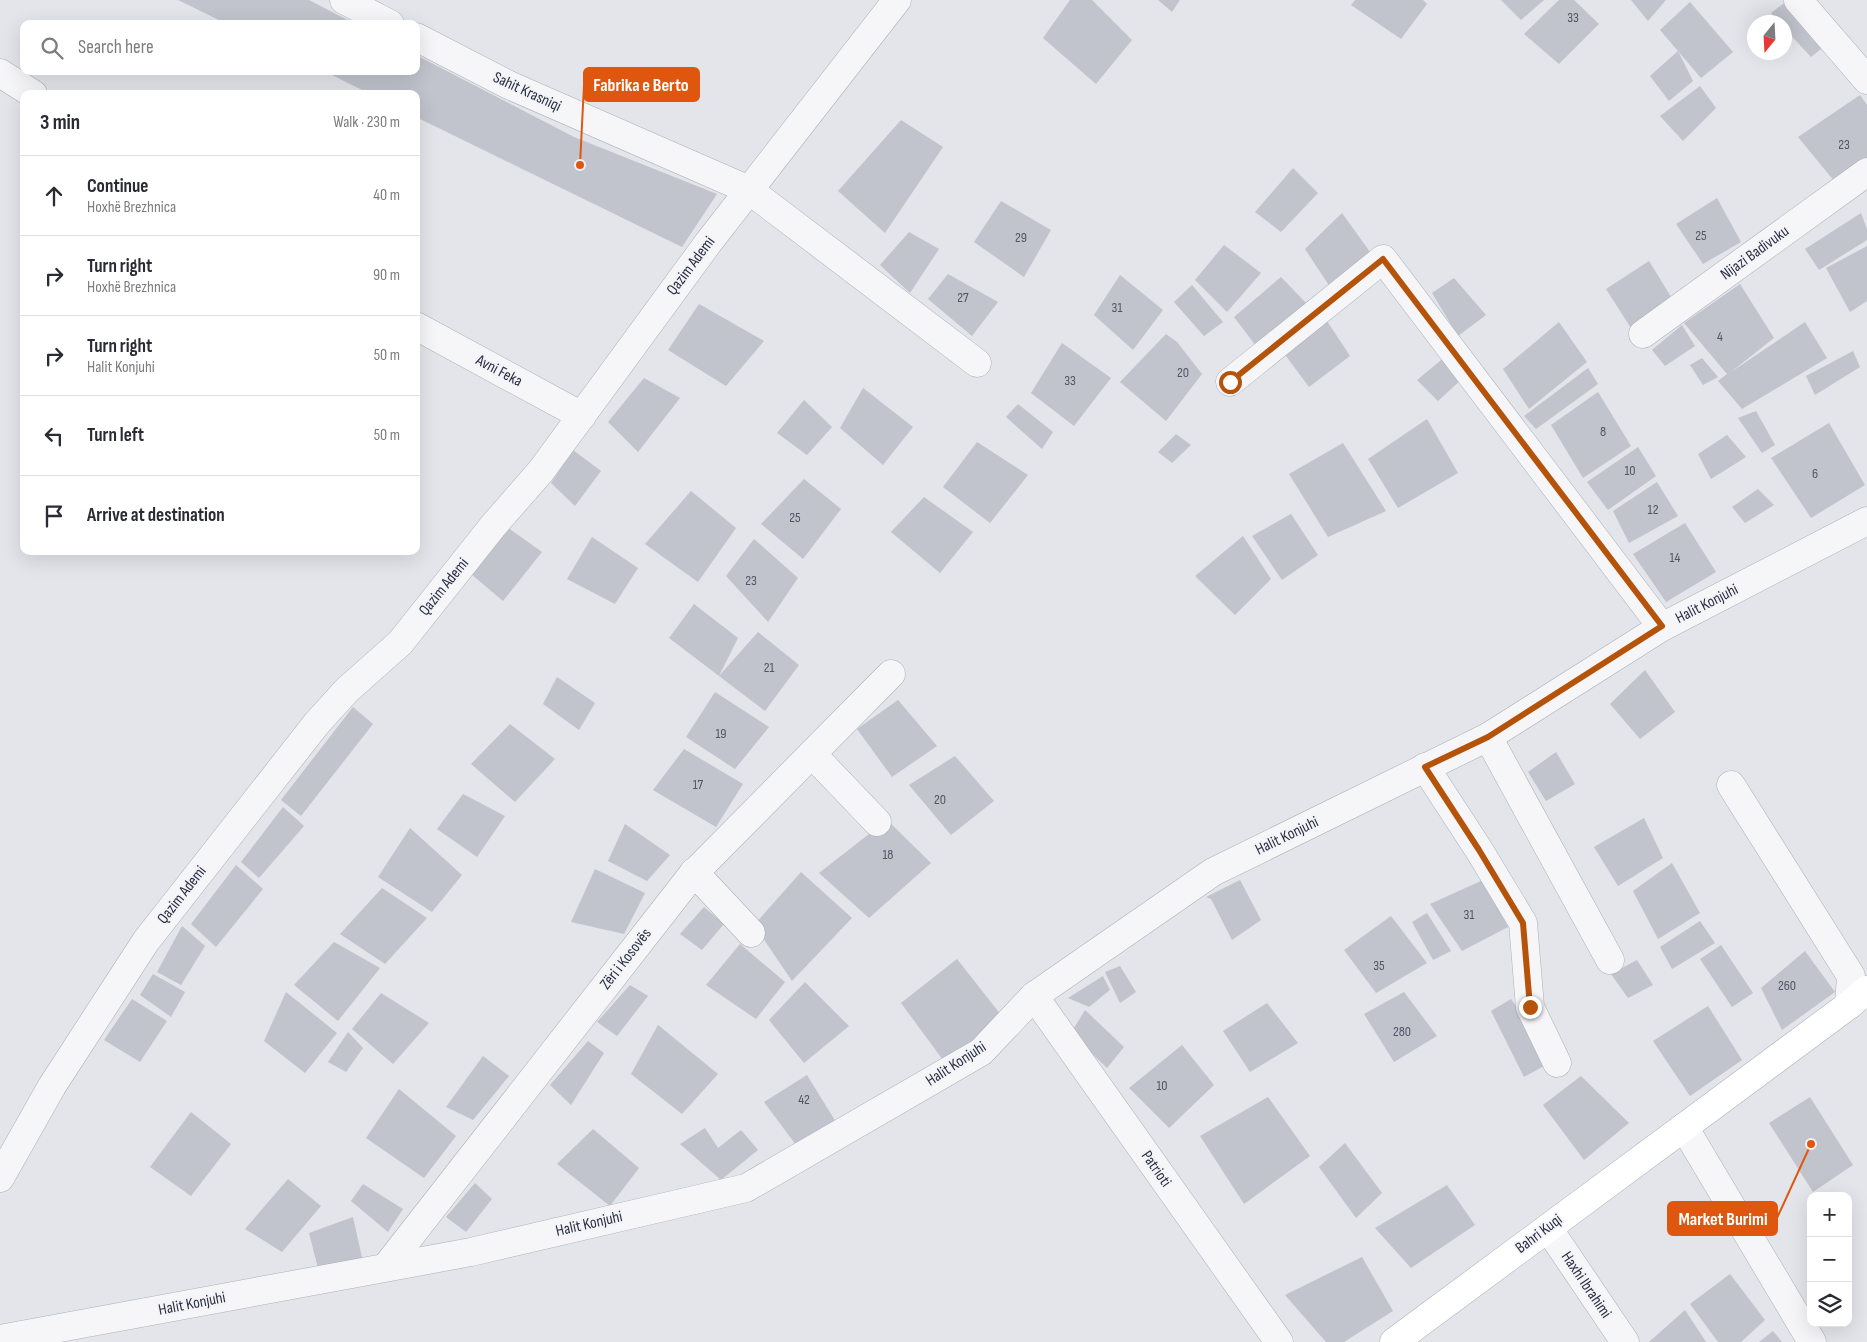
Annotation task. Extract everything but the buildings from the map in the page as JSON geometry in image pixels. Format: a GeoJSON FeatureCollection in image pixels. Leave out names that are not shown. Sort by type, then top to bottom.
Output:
{"type":"FeatureCollection","features":[{"type":"Feature","properties":{"kind":"street"},"geometry":{"type":"LineString","coordinates":[[344,0],[382,20]]}},
{"type":"Feature","properties":{"kind":"street","name":"Qazim Ademi"},"geometry":{"type":"LineString","coordinates":[[0,1178],[52,1086],[146,941],[317,723],[347,690],[400,643],[493,526],[541,471],[684,274],[897,0]]}},
{"type":"Feature","properties":{"kind":"street"},"geometry":{"type":"LineString","coordinates":[[1798,0],[1867,80]]}},
{"type":"Feature","properties":{"kind":"street","name":"Sahit Krasniqi"},"geometry":{"type":"LineString","coordinates":[[420,39],[509,85],[749,190],[977,363]]}},
{"type":"Feature","properties":{"kind":"street"},"geometry":{"type":"LineString","coordinates":[[0,73],[27,90]]}},
{"type":"Feature","properties":{"kind":"street","name":"Nijazi Badivuku"},"geometry":{"type":"LineString","coordinates":[[1643,334],[1867,172]]}},
{"type":"Feature","properties":{"kind":"street"},"geometry":{"type":"LineString","coordinates":[[1230,382],[1383,259],[1662,626]]}},
{"type":"Feature","properties":{"kind":"street","name":"Avni Feka"},"geometry":{"type":"LineString","coordinates":[[420,328],[582,416]]}},
{"type":"Feature","properties":{"kind":"street","name":"Halit Konjuhi"},"geometry":{"type":"LineString","coordinates":[[0,1340],[471,1252],[746,1188],[982,1052],[1034,996],[1213,872],[1488,737],[1662,626],[1867,521]]}},
{"type":"Feature","properties":{"kind":"street","name":"Zëri i Kosovës"},"geometry":{"type":"LineString","coordinates":[[386,1267],[700,866],[892,674]]}},
{"type":"Feature","properties":{"kind":"street"},"geometry":{"type":"LineString","coordinates":[[1488,737],[1610,960]]}},
{"type":"Feature","properties":{"kind":"street"},"geometry":{"type":"LineString","coordinates":[[812,754],[877,822]]}},
{"type":"Feature","properties":{"kind":"street"},"geometry":{"type":"LineString","coordinates":[[1425,767],[1479,850],[1523,923],[1530,1007],[1558,1063]]}},
{"type":"Feature","properties":{"kind":"street"},"geometry":{"type":"LineString","coordinates":[[1731,786],[1851,976],[1858,997]]}},
{"type":"Feature","properties":{"kind":"street"},"geometry":{"type":"LineString","coordinates":[[700,866],[754,927]]}},
{"type":"Feature","properties":{"kind":"street","name":"Patrioti"},"geometry":{"type":"LineString","coordinates":[[1034,996],[1279,1342]]}},
{"type":"Feature","properties":{"kind":"street","name":"Bahri Kuqi"},"geometry":{"type":"LineString","coordinates":[[1394,1342],[1858,997]]}},
{"type":"Feature","properties":{"kind":"street"},"geometry":{"type":"LineString","coordinates":[[1684,1127],[1812,1342]]}},
{"type":"Feature","properties":{"kind":"street","name":"Haxhi Ibrahimi"},"geometry":{"type":"LineString","coordinates":[[1548,1228],[1625,1342]]}},
{"type":"Feature","properties":{"kind":"place","name":"Fabrika e Berto"},"geometry":{"type":"Point","coordinates":[580,165]}},
{"type":"Feature","properties":{"kind":"place","name":"Market Burimi"},"geometry":{"type":"Point","coordinates":[1811,1144]}},
{"type":"Feature","properties":{"kind":"route"},"geometry":{"type":"LineString","coordinates":[[1230,382],[1383,259],[1662,626],[1488,737],[1425,767],[1479,850],[1523,923],[1530,1007]]}}]}
